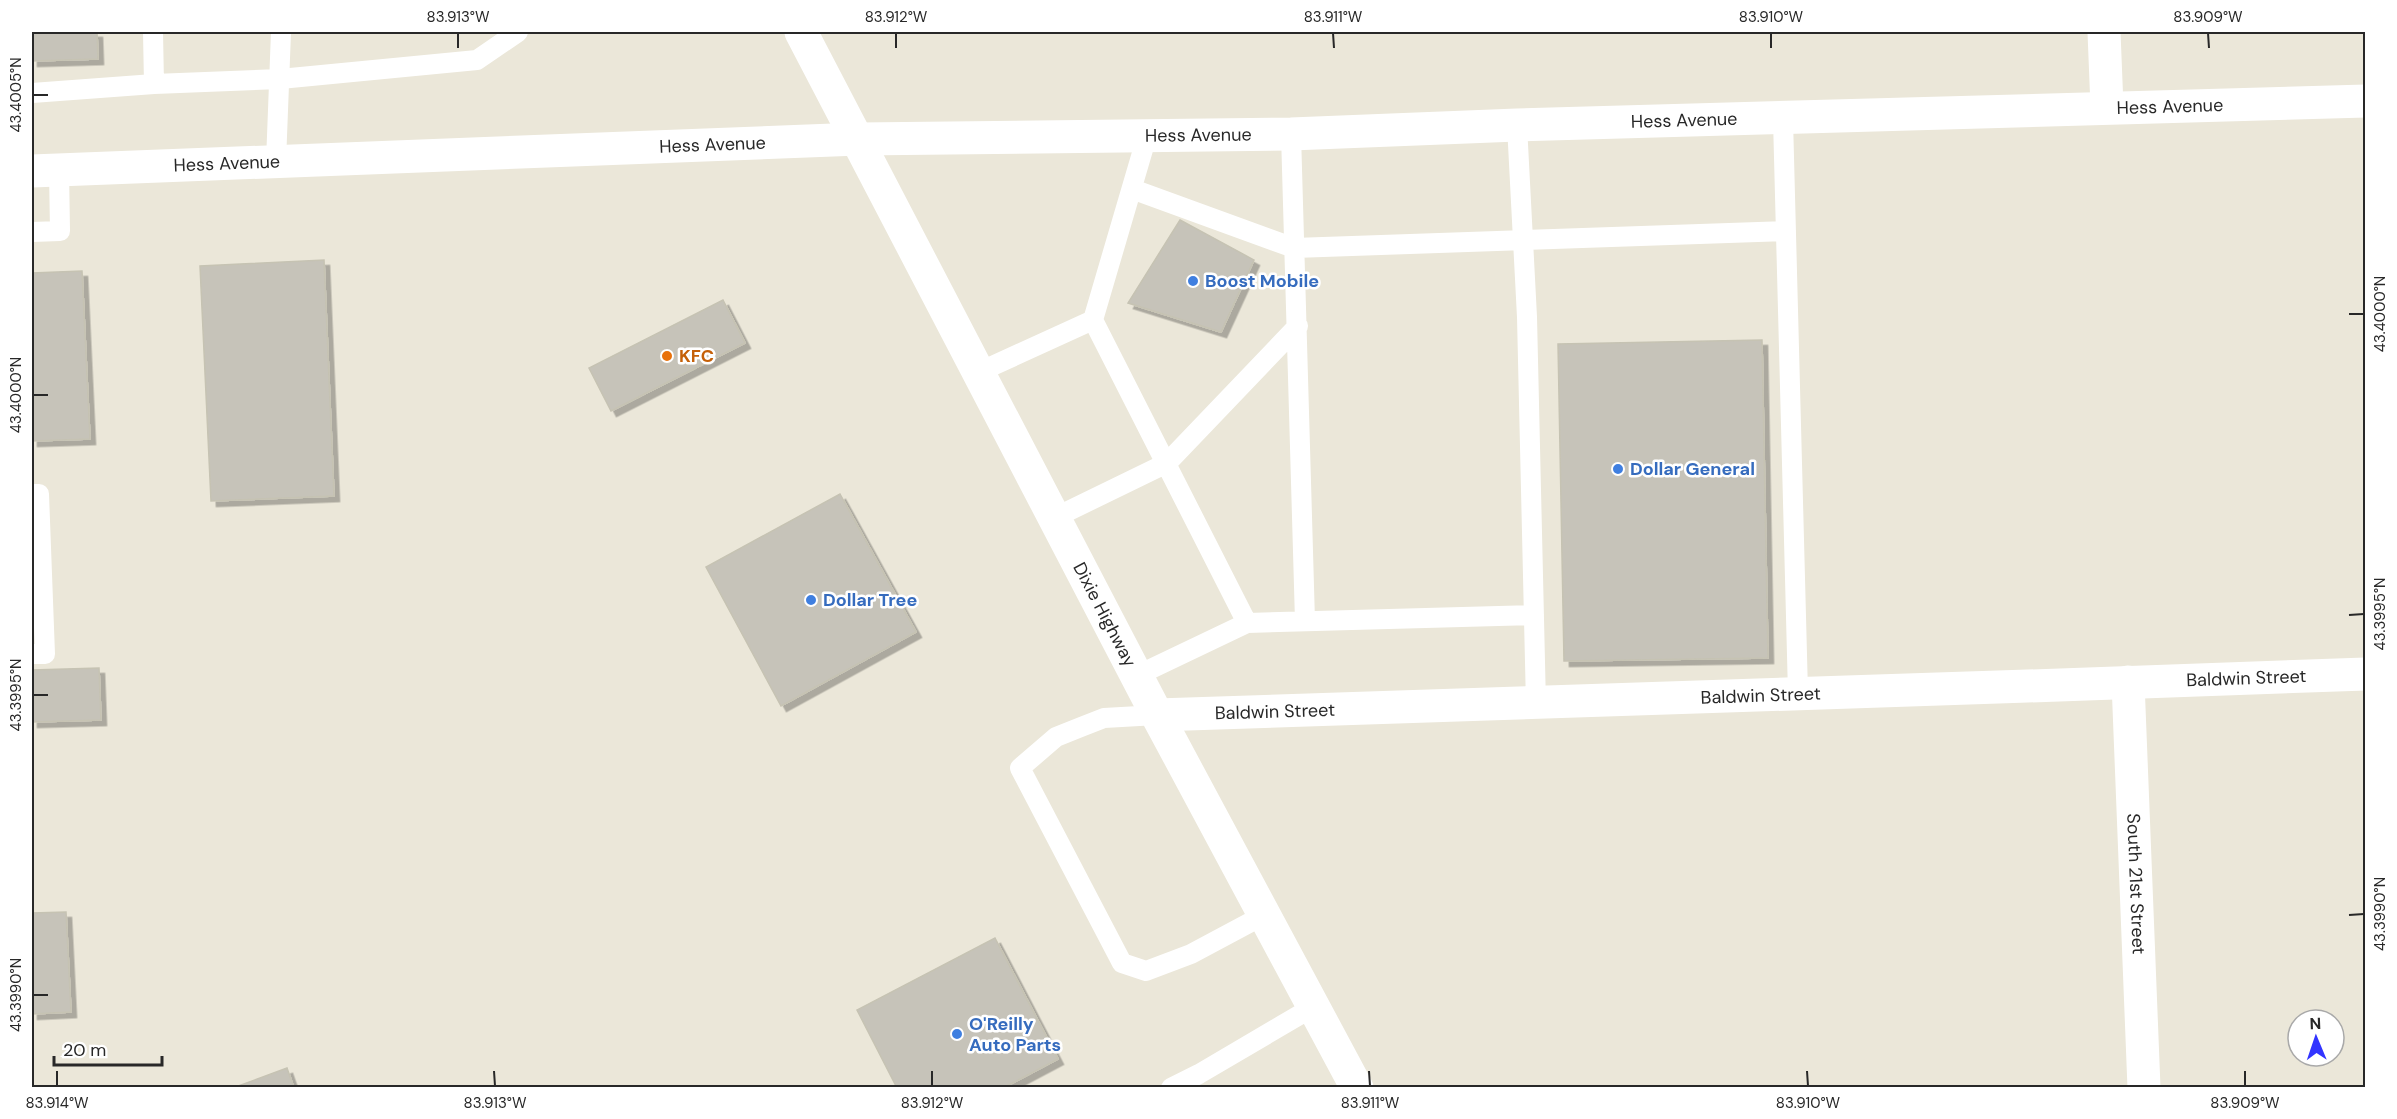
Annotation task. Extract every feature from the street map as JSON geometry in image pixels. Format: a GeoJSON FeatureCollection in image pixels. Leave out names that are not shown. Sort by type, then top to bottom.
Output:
{"type":"FeatureCollection","features":[{"type":"Feature","properties":{"kind":"street","name":"Dixie Highway"},"geometry":{"type":"LineString","coordinates":[[801,32],[859,139],[1156,715],[1357,1088]]}},
{"type":"Feature","properties":{"kind":"street"},"geometry":{"type":"LineString","coordinates":[[2104,32],[2107,107]]}},
{"type":"Feature","properties":{"kind":"street","name":"Hess Avenue"},"geometry":{"type":"LineString","coordinates":[[45,170],[859,139],[1291,134],[1517,125],[2366,101]]}},
{"type":"Feature","properties":{"kind":"street","name":"Baldwin Street"},"geometry":{"type":"LineString","coordinates":[[1156,715],[1536,705],[1798,693],[2366,674]]}},
{"type":"Feature","properties":{"kind":"street","name":"South 21st Street"},"geometry":{"type":"LineString","coordinates":[[2128,682],[2144,1088]]}},
{"type":"Feature","properties":{"kind":"lane"},"geometry":{"type":"LineString","coordinates":[[153,32],[154,84]]}},
{"type":"Feature","properties":{"kind":"lane"},"geometry":{"type":"LineString","coordinates":[[276,162],[281,32]]}},
{"type":"Feature","properties":{"kind":"lane"},"geometry":{"type":"LineString","coordinates":[[32,93],[154,84],[280,79],[477,60],[518,32]]}},
{"type":"Feature","properties":{"kind":"lane"},"geometry":{"type":"LineString","coordinates":[[1782,119],[1798,693]]}},
{"type":"Feature","properties":{"kind":"lane"},"geometry":{"type":"LineString","coordinates":[[1517,125],[1523,242],[1536,705]]}},
{"type":"Feature","properties":{"kind":"lane"},"geometry":{"type":"LineString","coordinates":[[1291,134],[1305,621]]}},
{"type":"Feature","properties":{"kind":"lane"},"geometry":{"type":"LineString","coordinates":[[1147,136],[1093,321],[1247,623]]}},
{"type":"Feature","properties":{"kind":"lane"},"geometry":{"type":"LineString","coordinates":[[32,232],[60,231],[45,170]]}},
{"type":"Feature","properties":{"kind":"lane"},"geometry":{"type":"LineString","coordinates":[[1132,189],[1294,248],[1523,242],[1786,231]]}},
{"type":"Feature","properties":{"kind":"lane"},"geometry":{"type":"LineString","coordinates":[[979,372],[1093,321]]}},
{"type":"Feature","properties":{"kind":"lane"},"geometry":{"type":"LineString","coordinates":[[1054,518],[1167,463],[1298,326]]}},
{"type":"Feature","properties":{"kind":"lane"},"geometry":{"type":"LineString","coordinates":[[32,495],[39,494],[45,654],[32,654]]}},
{"type":"Feature","properties":{"kind":"lane"},"geometry":{"type":"LineString","coordinates":[[1136,676],[1247,623],[1534,615]]}},
{"type":"Feature","properties":{"kind":"lane"},"geometry":{"type":"LineString","coordinates":[[1156,715],[1104,718],[1056,736],[1020,768],[1122,963],[1146,971],[1191,954],[1264,915]]}},
{"type":"Feature","properties":{"kind":"lane"},"geometry":{"type":"LineString","coordinates":[[1183,1085],[1313,1007]]}},
{"type":"Feature","properties":{"kind":"building"},"geometry":{"type":"Polygon","coordinates":[[[32,32],[97,32],[98,59],[32,61],[32,32]]]}},
{"type":"Feature","properties":{"kind":"building","name":"Boost Mobile"},"geometry":{"type":"Polygon","coordinates":[[[1180,220],[1254,260],[1221,332],[1128,303],[1180,220]]]}},
{"type":"Feature","properties":{"kind":"building"},"geometry":{"type":"Polygon","coordinates":[[[324,260],[334,496],[211,501],[200,266],[324,260]]]}},
{"type":"Feature","properties":{"kind":"building"},"geometry":{"type":"Polygon","coordinates":[[[82,271],[90,439],[32,441],[32,273],[82,271]]]}},
{"type":"Feature","properties":{"kind":"building","name":"KFC"},"geometry":{"type":"Polygon","coordinates":[[[723,300],[745,343],[611,411],[589,368],[723,300]]]}},
{"type":"Feature","properties":{"kind":"building"},"geometry":{"type":"Polygon","coordinates":[[[1762,340],[1768,658],[1564,661],[1558,344],[1762,340]]]}},
{"type":"Feature","properties":{"kind":"building","name":"Dollar Tree"},"geometry":{"type":"Polygon","coordinates":[[[840,494],[916,632],[781,706],[706,567],[840,494]]]}},
{"type":"Feature","properties":{"kind":"building"},"geometry":{"type":"Polygon","coordinates":[[[99,668],[101,720],[32,722],[32,670],[99,668]]]}},
{"type":"Feature","properties":{"kind":"building"},"geometry":{"type":"Polygon","coordinates":[[[66,912],[71,1012],[32,1014],[32,913],[66,912]]]}},
{"type":"Feature","properties":{"kind":"building","name":"O'Reilly Auto Parts"},"geometry":{"type":"Polygon","coordinates":[[[995,938],[1058,1059],[1003,1088],[897,1088],[857,1010],[995,938]]]}},
{"type":"Feature","properties":{"kind":"building"},"geometry":{"type":"Polygon","coordinates":[[[287,1068],[294,1088],[233,1088],[287,1068]]]}},
{"type":"Feature","properties":{"kind":"place","name":"Boost Mobile"},"geometry":{"type":"Point","coordinates":[1193,281]}},
{"type":"Feature","properties":{"kind":"place","name":"KFC"},"geometry":{"type":"Point","coordinates":[667,356]}},
{"type":"Feature","properties":{"kind":"place","name":"Dollar General"},"geometry":{"type":"Point","coordinates":[1618,469]}},
{"type":"Feature","properties":{"kind":"place","name":"Dollar Tree"},"geometry":{"type":"Point","coordinates":[811,600]}},
{"type":"Feature","properties":{"kind":"place","name":"O'Reilly Auto Parts"},"geometry":{"type":"Point","coordinates":[957,1034]}}]}
